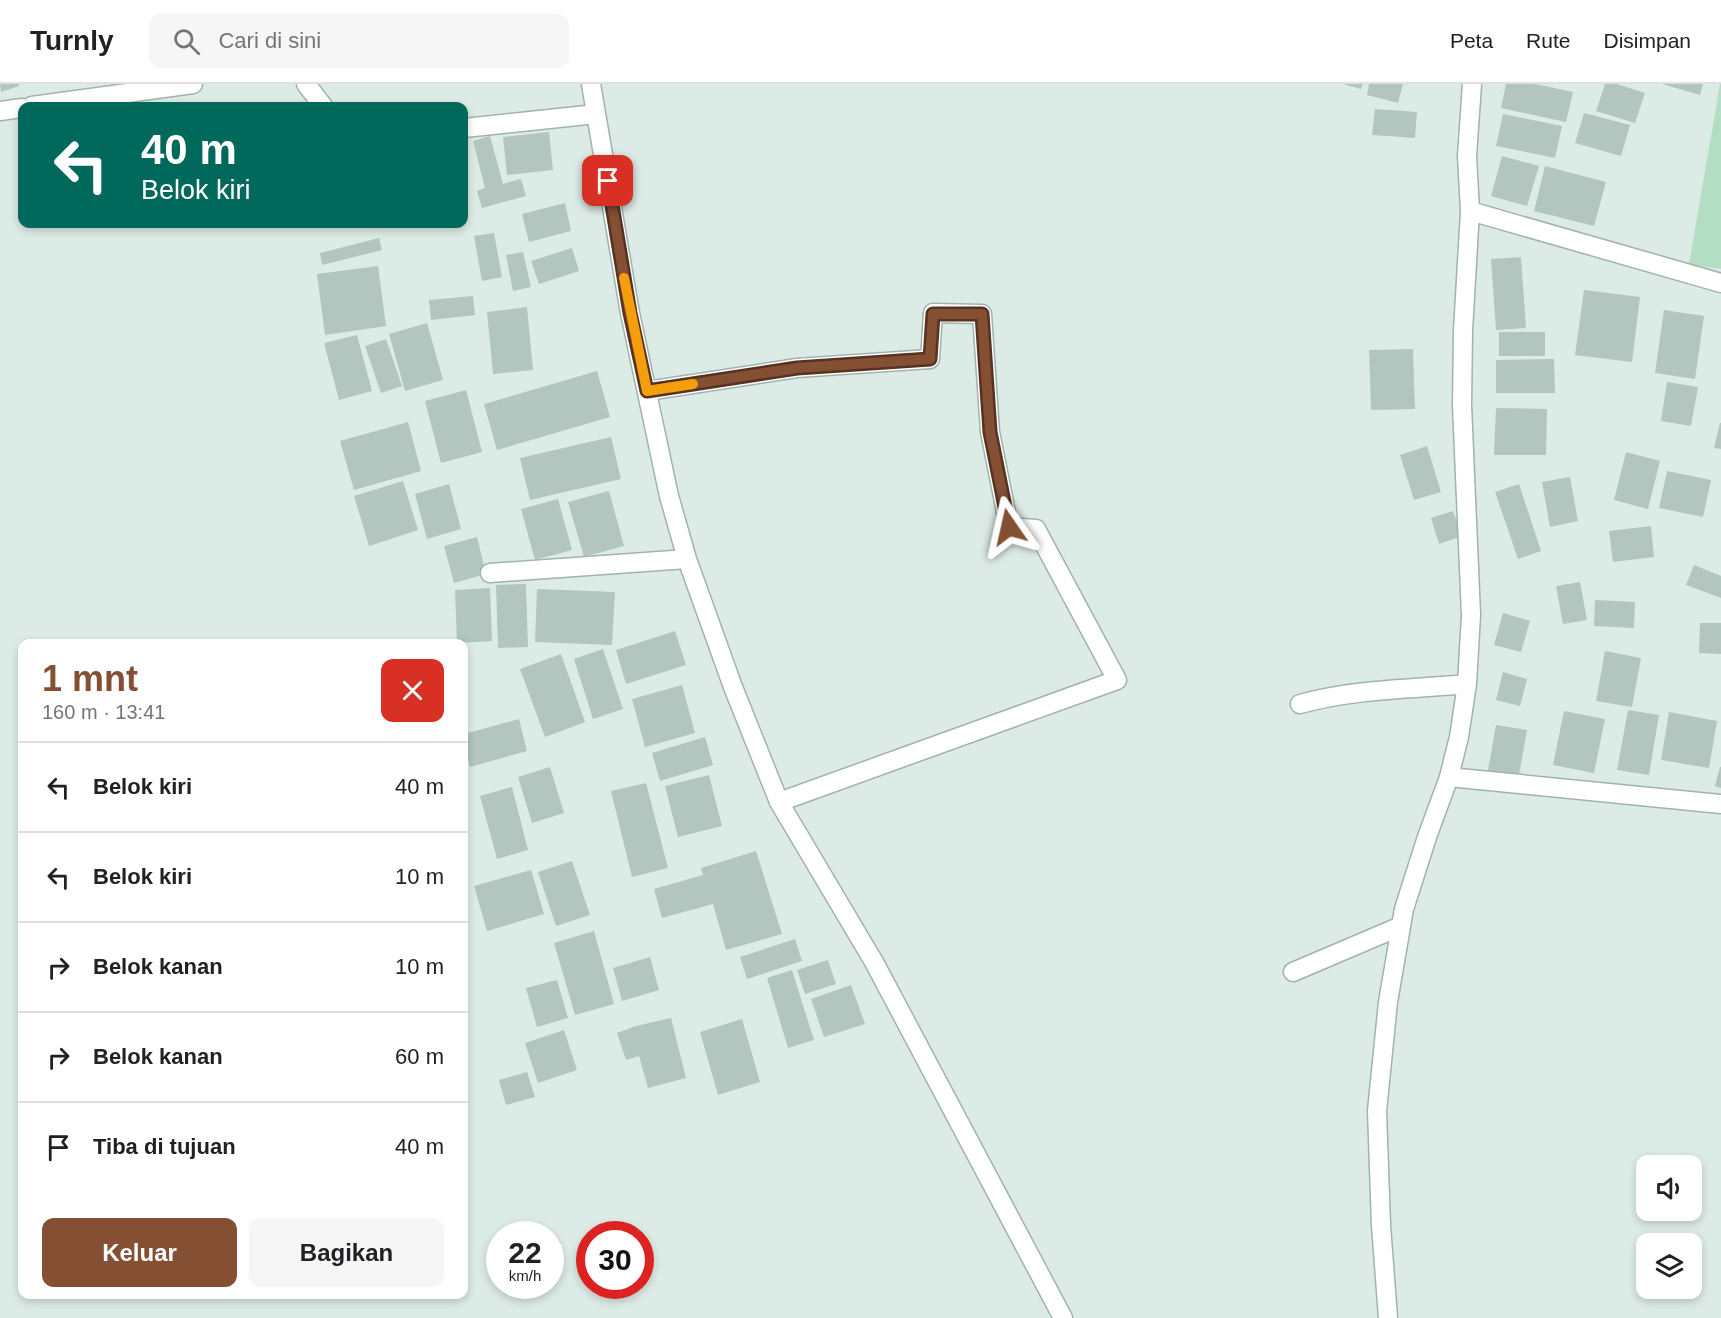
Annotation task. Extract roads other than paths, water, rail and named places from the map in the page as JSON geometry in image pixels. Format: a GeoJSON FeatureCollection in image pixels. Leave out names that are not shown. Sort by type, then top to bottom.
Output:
{"type":"FeatureCollection","features":[{"type":"Feature","properties":{"kind":"street"},"geometry":{"type":"LineString","coordinates":[[61,102],[192,84]]}},
{"type":"Feature","properties":{"kind":"street"},"geometry":{"type":"LineString","coordinates":[[306,84],[320,102]]}},
{"type":"Feature","properties":{"kind":"street"},"geometry":{"type":"LineString","coordinates":[[591,84],[630,313],[669,495],[687,559],[733,687],[779,802],[874,962],[1063,1318]]}},
{"type":"Feature","properties":{"kind":"street"},"geometry":{"type":"LineString","coordinates":[[1388,1318],[1381,1225],[1377,1111],[1388,1002],[1404,909],[1449,777],[1459,737],[1467,684],[1471,615],[1462,405],[1463,331],[1470,210],[1467,156],[1472,84]]}},
{"type":"Feature","properties":{"kind":"street"},"geometry":{"type":"LineString","coordinates":[[0,111],[18,109]]}},
{"type":"Feature","properties":{"kind":"street"},"geometry":{"type":"LineString","coordinates":[[468,128],[596,114]]}},
{"type":"Feature","properties":{"kind":"street"},"geometry":{"type":"LineString","coordinates":[[1470,210],[1721,283]]}},
{"type":"Feature","properties":{"kind":"street"},"geometry":{"type":"LineString","coordinates":[[647,391],[797,368],[930,359],[933,314],[982,314],[990,432],[1009,527],[1036,529],[1116,680],[779,802]]}},
{"type":"Feature","properties":{"kind":"street"},"geometry":{"type":"LineString","coordinates":[[490,573],[687,559]]}},
{"type":"Feature","properties":{"kind":"street"},"geometry":{"type":"LineString","coordinates":[[1300,704],[1322,698],[1370,692],[1467,684]]}},
{"type":"Feature","properties":{"kind":"street"},"geometry":{"type":"LineString","coordinates":[[1449,777],[1721,804]]}},
{"type":"Feature","properties":{"kind":"street"},"geometry":{"type":"LineString","coordinates":[[1293,972],[1401,926]]}}]}
